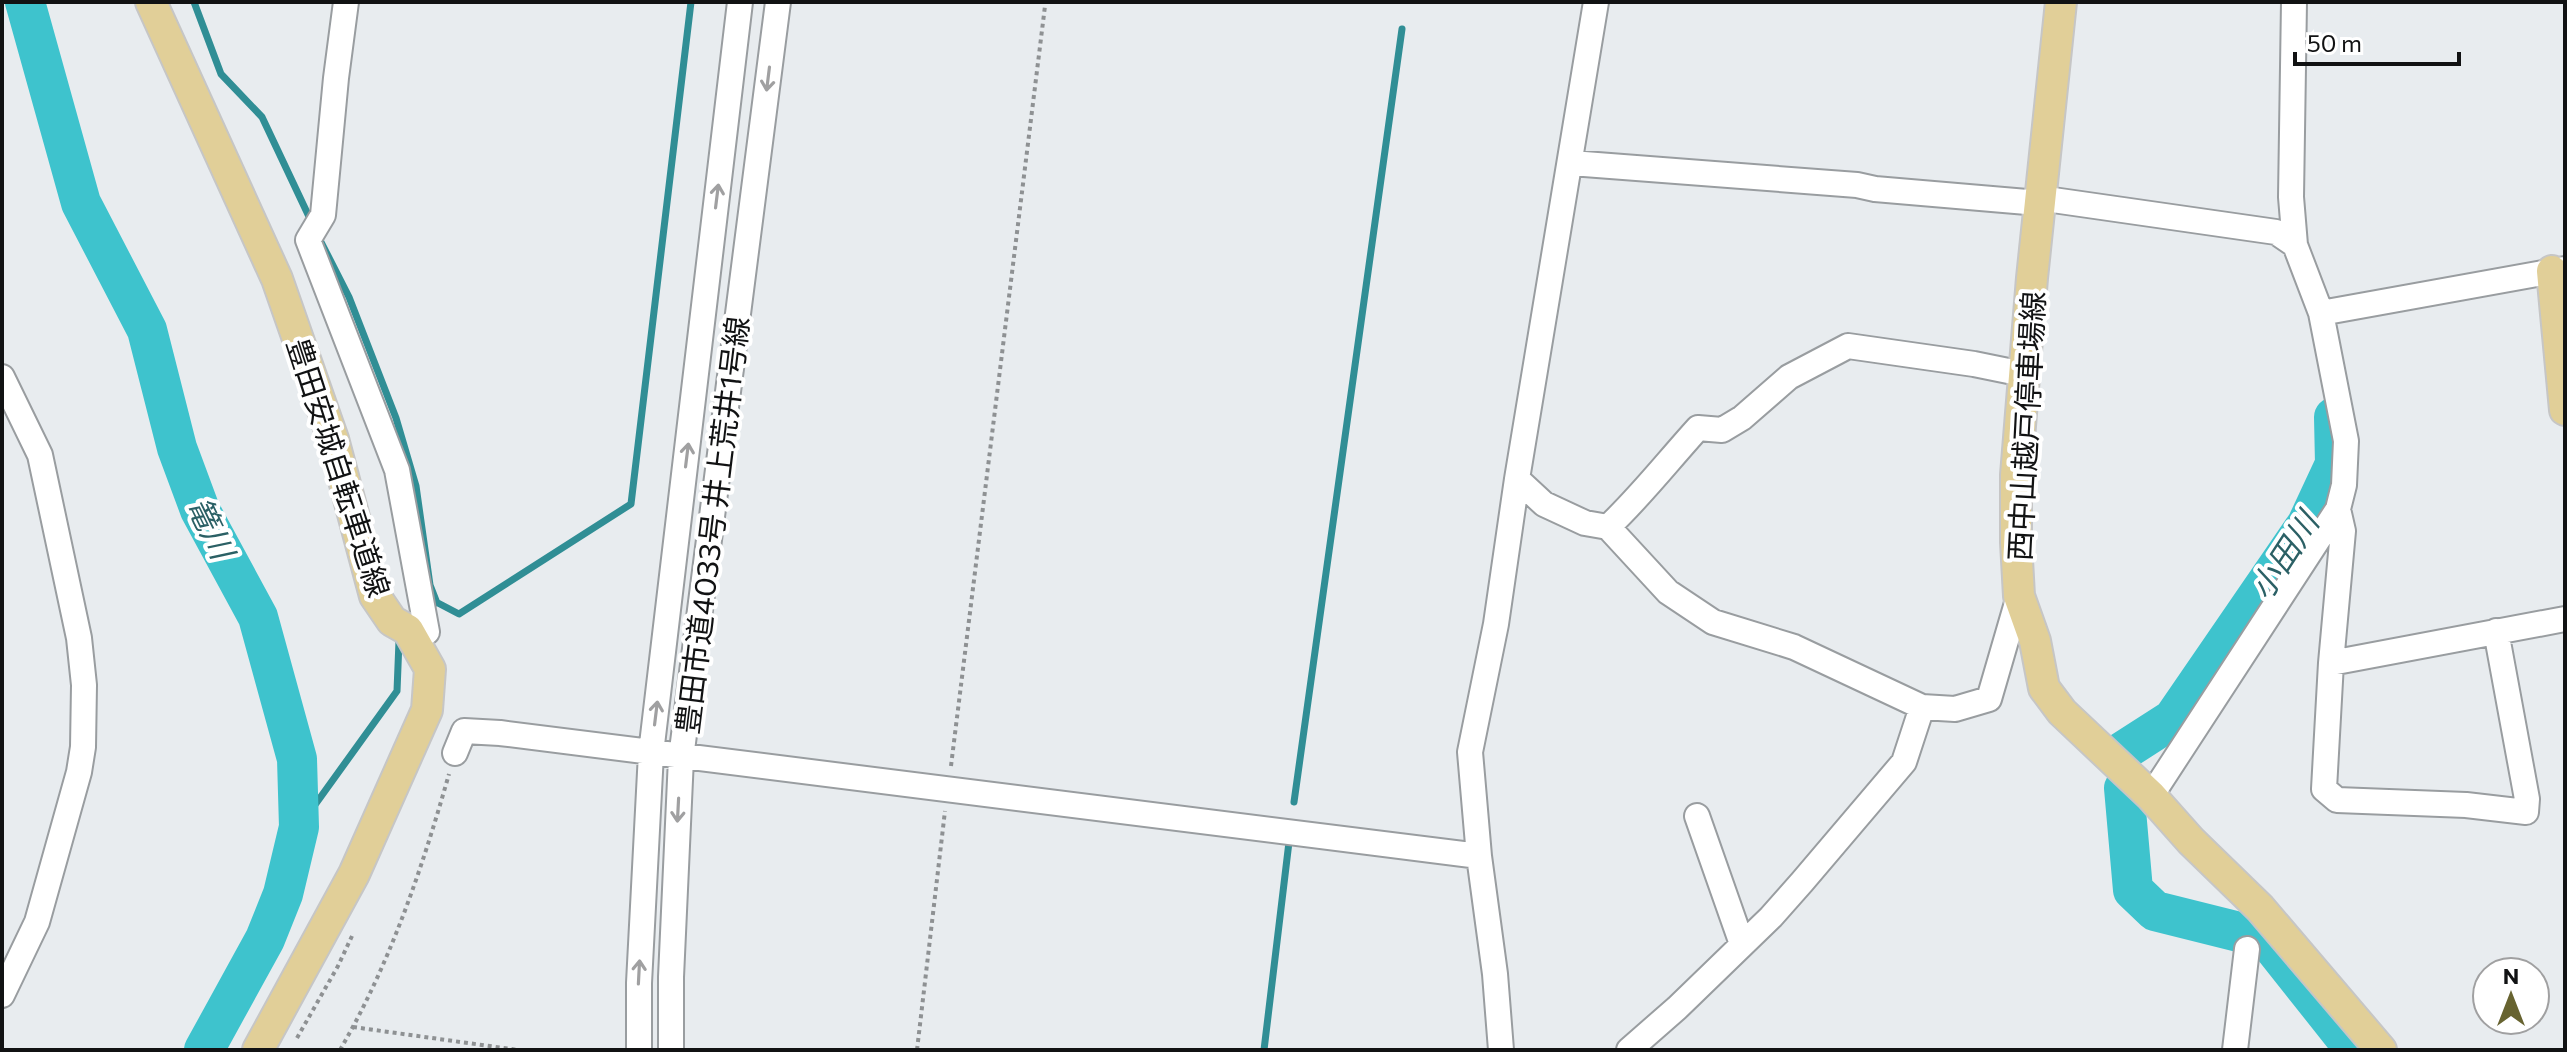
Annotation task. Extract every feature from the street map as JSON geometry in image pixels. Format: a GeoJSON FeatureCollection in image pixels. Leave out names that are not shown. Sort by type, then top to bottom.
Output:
{"type":"FeatureCollection","features":[{"type":"Feature","properties":{"kind":"main road","name":"豊田安城自転車道線"},"geometry":{"type":"LineString","coordinates":[[151,2],[262,241],[287,305],[333,439],[375,596],[392,621],[408,630],[430,669],[427,710],[354,874],[258,1050]]}},
{"type":"Feature","properties":{"kind":"main road","name":"西中山越戸停車場線"},"geometry":{"type":"LineString","coordinates":[[2061,2],[2039,198],[2016,475],[2019,596],[2035,641],[2044,688],[2062,712],[2151,796],[2191,841],[2260,908],[2381,1050]]}},
{"type":"Feature","properties":{"kind":"main road"},"geometry":{"type":"LineString","coordinates":[[2559,270],[2565,410]]}},
{"type":"Feature","properties":{"kind":"street"},"geometry":{"type":"LineString","coordinates":[[346,2],[323,215],[308,240],[397,470],[427,632]]}},
{"type":"Feature","properties":{"kind":"street","name":"豊田市道4033号 井上荒井1号線"},"geometry":{"type":"LineString","coordinates":[[639,1050],[639,968],[651,753],[740,2]]}},
{"type":"Feature","properties":{"kind":"street","name":"豊田市道4033号 井上荒井1号線"},"geometry":{"type":"LineString","coordinates":[[671,1050],[671,977],[681,758],[778,2]]}},
{"type":"Feature","properties":{"kind":"street"},"geometry":{"type":"LineString","coordinates":[[1501,1050],[1470,752],[1496,624],[1596,2]]}},
{"type":"Feature","properties":{"kind":"street"},"geometry":{"type":"LineString","coordinates":[[2151,796],[2338,509],[2344,485],[2346,441],[2321,313],[2295,245],[2291,197],[2294,2]]}},
{"type":"Feature","properties":{"kind":"street"},"geometry":{"type":"LineString","coordinates":[[1571,163],[1857,185],[2027,202],[2039,198],[2276,232],[2295,245]]}},
{"type":"Feature","properties":{"kind":"street"},"geometry":{"type":"LineString","coordinates":[[2321,313],[2559,270]]}},
{"type":"Feature","properties":{"kind":"street"},"geometry":{"type":"LineString","coordinates":[[1608,527],[1698,428],[1722,430],[1742,418],[1789,377],[1848,346],[2023,374]]}},
{"type":"Feature","properties":{"kind":"street"},"geometry":{"type":"LineString","coordinates":[[2,377],[40,455],[79,638],[84,685],[83,747],[79,772],[37,922],[2,995]]}},
{"type":"Feature","properties":{"kind":"street"},"geometry":{"type":"LineString","coordinates":[[1517,479],[1544,504],[1585,523],[1608,527],[1668,592],[1713,622],[1794,647],[1922,707],[1955,709],[1989,699],[2019,596]]}},
{"type":"Feature","properties":{"kind":"street"},"geometry":{"type":"LineString","coordinates":[[2338,509],[2343,531],[2324,789],[2337,800],[2466,805],[2526,812],[2527,799],[2496,631]]}},
{"type":"Feature","properties":{"kind":"street"},"geometry":{"type":"LineString","coordinates":[[2331,663],[2557,620]]}},
{"type":"Feature","properties":{"kind":"street"},"geometry":{"type":"LineString","coordinates":[[1629,1050],[1792,893],[1904,762],[1922,707]]}},
{"type":"Feature","properties":{"kind":"street"},"geometry":{"type":"LineString","coordinates":[[455,753],[464,731],[500,733],[1479,856]]}},
{"type":"Feature","properties":{"kind":"street"},"geometry":{"type":"LineString","coordinates":[[1697,816],[1742,944]]}},
{"type":"Feature","properties":{"kind":"street"},"geometry":{"type":"LineString","coordinates":[[2235,1050],[2247,949]]}},
{"type":"Feature","properties":{"kind":"path"},"geometry":{"type":"LineString","coordinates":[[917,1050],[1045,6]]}},
{"type":"Feature","properties":{"kind":"path"},"geometry":{"type":"LineString","coordinates":[[340,1050],[377,981],[432,833],[455,753]]}},
{"type":"Feature","properties":{"kind":"path"},"geometry":{"type":"LineString","coordinates":[[353,1027],[518,1050]]}},
{"type":"Feature","properties":{"kind":"waterway","name":"篭川"},"geometry":{"type":"LineString","coordinates":[[25,2],[81,203],[147,330],[177,448],[200,510],[258,617],[297,759],[299,827],[283,894],[265,939],[204,1050]]}},
{"type":"Feature","properties":{"kind":"waterway"},"geometry":{"type":"LineString","coordinates":[[194,2],[221,74],[262,117],[312,223]]}},
{"type":"Feature","properties":{"kind":"waterway"},"geometry":{"type":"LineString","coordinates":[[438,603],[459,614],[631,504],[691,2]]}},
{"type":"Feature","properties":{"kind":"waterway"},"geometry":{"type":"LineString","coordinates":[[1294,802],[1402,29]]}},
{"type":"Feature","properties":{"kind":"waterway"},"geometry":{"type":"LineString","coordinates":[[321,242],[349,297],[396,418],[416,486],[430,585],[437,603]]}},
{"type":"Feature","properties":{"kind":"waterway","name":"小田川"},"geometry":{"type":"LineString","coordinates":[[2120,753],[2173,719],[2307,524],[2335,464],[2334,417]]}},
{"type":"Feature","properties":{"kind":"waterway"},"geometry":{"type":"LineString","coordinates":[[299,827],[397,691],[399,641]]}},
{"type":"Feature","properties":{"kind":"waterway","name":"小田川"},"geometry":{"type":"LineString","coordinates":[[2124,788],[2133,890],[2155,911],[2267,939],[2355,1050]]}},
{"type":"Feature","properties":{"kind":"waterway"},"geometry":{"type":"LineString","coordinates":[[1264,1050],[1289,842]]}}]}
